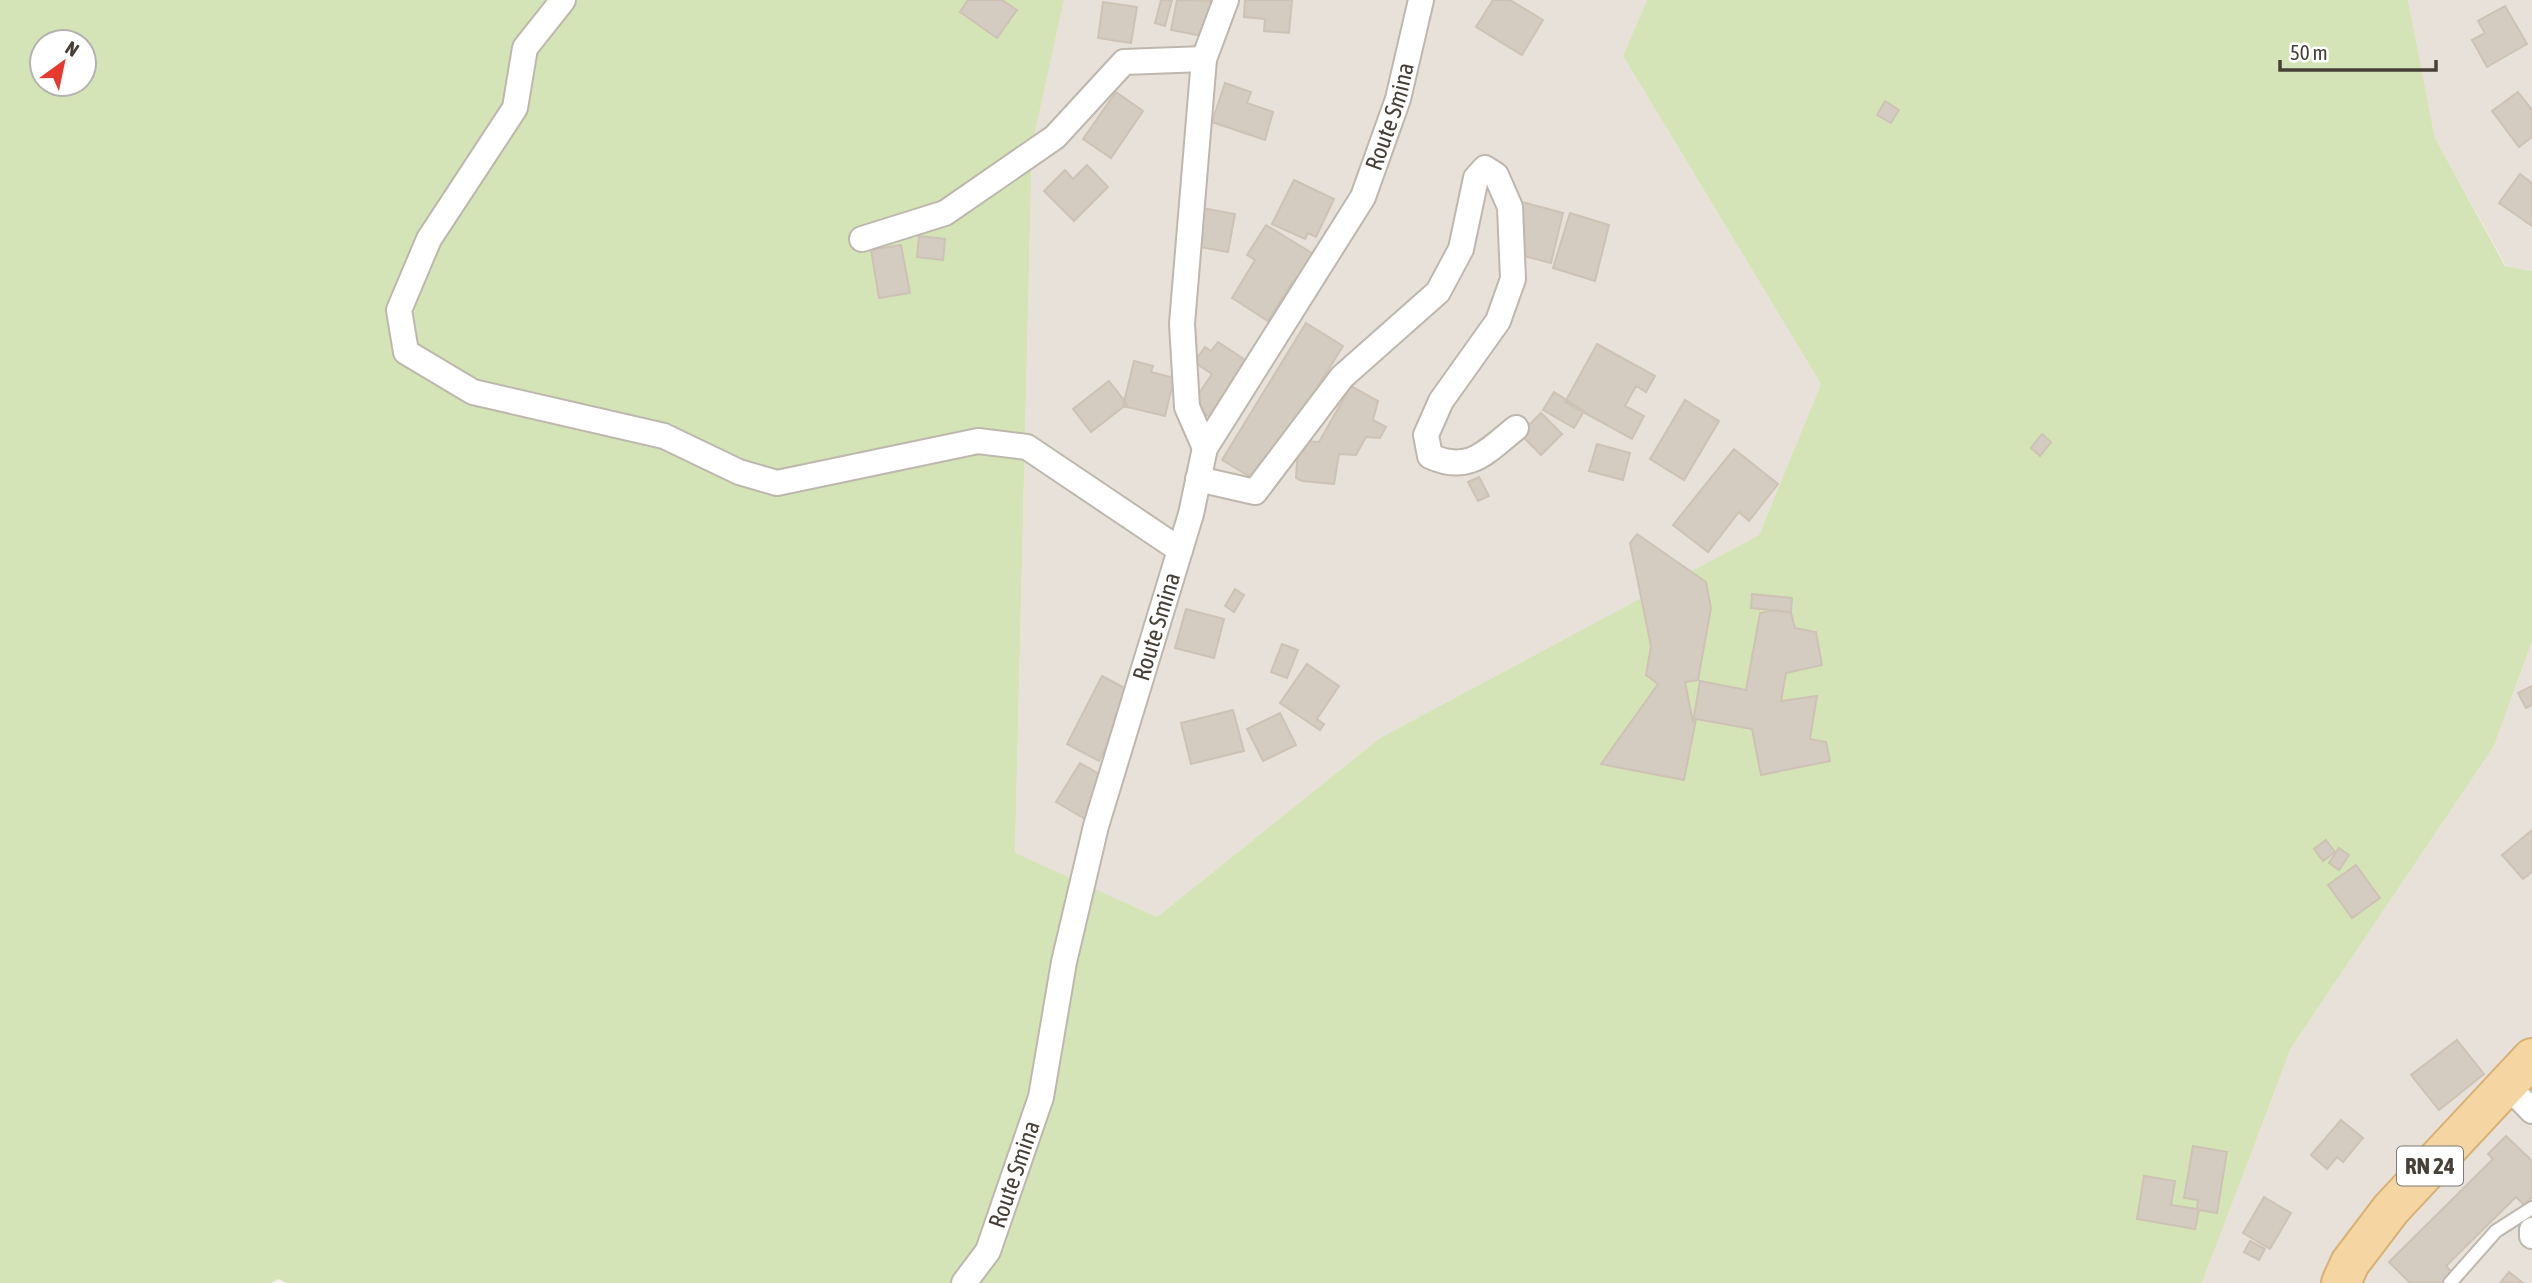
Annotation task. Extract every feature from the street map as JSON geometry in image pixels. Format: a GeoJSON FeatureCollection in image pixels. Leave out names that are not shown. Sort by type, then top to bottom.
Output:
{"type":"FeatureCollection","features":[{"type":"Feature","properties":{"kind":"main road","name":"RN 24"},"geometry":{"type":"LineString","coordinates":[[2341,1283],[2350,1263],[2391,1209],[2505,1083],[2532,1058]]}},
{"type":"Feature","properties":{"kind":"street"},"geometry":{"type":"LineString","coordinates":[[563,0],[525,48],[515,108],[429,239],[399,310],[406,352],[473,392],[664,436],[739,472],[777,483],[978,441],[1027,447],[1180,550]]}},
{"type":"Feature","properties":{"kind":"street"},"geometry":{"type":"LineString","coordinates":[[1205,448],[1187,407],[1182,324],[1204,59],[1226,0]]}},
{"type":"Feature","properties":{"kind":"street","name":"Route Smina"},"geometry":{"type":"LineString","coordinates":[[964,1283],[988,1251],[1014,1183],[1041,1097],[1064,962],[1096,826],[1180,550],[1205,448],[1363,197],[1398,99],[1421,0]]}},
{"type":"Feature","properties":{"kind":"street"},"geometry":{"type":"LineString","coordinates":[[862,239],[945,213],[1055,137],[1124,62],[1204,59]]}},
{"type":"Feature","properties":{"kind":"street"},"geometry":{"type":"LineString","coordinates":[[1198,479],[1255,492],[1342,377],[1438,292],[1461,249],[1476,178],[1485,168],[1496,175],[1510,207],[1513,279],[1498,321],[1441,401],[1426,435],[1430,456],[1449,465],[1476,459],[1516,428]]}},
{"type":"Feature","properties":{"kind":"street"},"geometry":{"type":"LineString","coordinates":[[2505,1083],[2532,1111]]}},
{"type":"Feature","properties":{"kind":"street"},"geometry":{"type":"LineString","coordinates":[[2532,1230],[2532,1236]]}},
{"type":"Feature","properties":{"kind":"lane"},"geometry":{"type":"LineString","coordinates":[[2450,1283],[2496,1231],[2532,1208]]}},
{"type":"Feature","properties":{"kind":"shaded area"},"geometry":{"type":"Polygon","coordinates":[[[1064,0],[1647,0],[1623,56],[1821,384],[1759,535],[1380,738],[1157,917],[1015,854],[1032,146],[1064,0]]]}},
{"type":"Feature","properties":{"kind":"shaded area"},"geometry":{"type":"Polygon","coordinates":[[[2408,0],[2532,0],[2532,271],[2506,266],[2435,138],[2408,0]]]}},
{"type":"Feature","properties":{"kind":"shaded area"},"geometry":{"type":"Polygon","coordinates":[[[2532,641],[2532,1283],[2202,1283],[2291,1048],[2494,746],[2532,641]]]}},
{"type":"Feature","properties":{"kind":"green space"},"geometry":{"type":"Polygon","coordinates":[[[0,0],[1064,0],[1032,146],[1015,853],[1157,917],[1380,738],[1759,535],[1821,384],[1623,56],[1647,0],[2408,0],[2435,138],[2505,266],[2532,271],[2532,641],[2494,746],[2291,1048],[2202,1283],[287,1283],[278,1279],[271,1283],[0,1283],[0,0]]]}},
{"type":"Feature","properties":{"kind":"building"},"geometry":{"type":"Polygon","coordinates":[[[968,0],[1002,0],[1017,10],[997,38],[960,12],[968,0]]]}},
{"type":"Feature","properties":{"kind":"building"},"geometry":{"type":"Polygon","coordinates":[[[1161,0],[1172,0],[1165,26],[1155,23],[1161,0]]]}},
{"type":"Feature","properties":{"kind":"building"},"geometry":{"type":"Polygon","coordinates":[[[1177,0],[1214,1],[1208,37],[1171,30],[1177,0]]]}},
{"type":"Feature","properties":{"kind":"building"},"geometry":{"type":"Polygon","coordinates":[[[1245,0],[1292,0],[1289,33],[1264,31],[1265,19],[1244,17],[1245,0]]]}},
{"type":"Feature","properties":{"kind":"building"},"geometry":{"type":"Polygon","coordinates":[[[1493,0],[1510,0],[1543,20],[1522,55],[1476,27],[1493,0]]]}},
{"type":"Feature","properties":{"kind":"building"},"geometry":{"type":"Polygon","coordinates":[[[1103,2],[1137,7],[1131,43],[1098,38],[1103,2]]]}},
{"type":"Feature","properties":{"kind":"building"},"geometry":{"type":"Polygon","coordinates":[[[2505,6],[2527,44],[2487,67],[2472,40],[2485,33],[2478,21],[2505,6]]]}},
{"type":"Feature","properties":{"kind":"building"},"geometry":{"type":"Polygon","coordinates":[[[1225,83],[1251,92],[1247,103],[1273,112],[1265,140],[1212,122],[1225,83]]]}},
{"type":"Feature","properties":{"kind":"building"},"geometry":{"type":"Polygon","coordinates":[[[1116,92],[1143,111],[1111,158],[1083,139],[1116,92]]]}},
{"type":"Feature","properties":{"kind":"building"},"geometry":{"type":"Polygon","coordinates":[[[2518,92],[2532,110],[2532,137],[2519,147],[2492,111],[2518,92]]]}},
{"type":"Feature","properties":{"kind":"building"},"geometry":{"type":"Polygon","coordinates":[[[1885,101],[1899,110],[1891,123],[1877,115],[1885,101]]]}},
{"type":"Feature","properties":{"kind":"building"},"geometry":{"type":"Polygon","coordinates":[[[1087,165],[1108,187],[1074,221],[1044,191],[1065,170],[1073,179],[1087,165]]]}},
{"type":"Feature","properties":{"kind":"building"},"geometry":{"type":"Polygon","coordinates":[[[2520,174],[2532,183],[2532,226],[2499,203],[2520,174]]]}},
{"type":"Feature","properties":{"kind":"building"},"geometry":{"type":"Polygon","coordinates":[[[1294,180],[1334,199],[1316,237],[1308,233],[1305,239],[1272,224],[1294,180]]]}},
{"type":"Feature","properties":{"kind":"building"},"geometry":{"type":"Polygon","coordinates":[[[1522,202],[1563,213],[1551,263],[1520,255],[1513,239],[1522,202]]]}},
{"type":"Feature","properties":{"kind":"building"},"geometry":{"type":"Polygon","coordinates":[[[1202,208],[1235,214],[1228,252],[1195,246],[1202,208]]]}},
{"type":"Feature","properties":{"kind":"building"},"geometry":{"type":"Polygon","coordinates":[[[1570,213],[1609,225],[1595,281],[1553,268],[1570,213]]]}},
{"type":"Feature","properties":{"kind":"building"},"geometry":{"type":"Polygon","coordinates":[[[1266,225],[1315,255],[1296,285],[1292,283],[1268,321],[1232,298],[1255,260],[1247,255],[1266,225]]]}},
{"type":"Feature","properties":{"kind":"building"},"geometry":{"type":"Polygon","coordinates":[[[919,236],[945,239],[943,260],[917,257],[919,236]]]}},
{"type":"Feature","properties":{"kind":"building"},"geometry":{"type":"Polygon","coordinates":[[[901,245],[910,293],[879,298],[871,250],[901,245]]]}},
{"type":"Feature","properties":{"kind":"building"},"geometry":{"type":"Polygon","coordinates":[[[1306,323],[1343,346],[1259,482],[1222,460],[1306,323]]]}},
{"type":"Feature","properties":{"kind":"building"},"geometry":{"type":"Polygon","coordinates":[[[1218,342],[1247,361],[1210,417],[1191,405],[1212,374],[1194,362],[1205,347],[1211,351],[1218,342]]]}},
{"type":"Feature","properties":{"kind":"building"},"geometry":{"type":"Polygon","coordinates":[[[1597,344],[1655,376],[1646,392],[1636,386],[1625,406],[1644,416],[1632,439],[1565,402],[1597,344]]]}},
{"type":"Feature","properties":{"kind":"building"},"geometry":{"type":"Polygon","coordinates":[[[1134,361],[1153,366],[1151,372],[1174,378],[1165,416],[1123,406],[1134,361]]]}},
{"type":"Feature","properties":{"kind":"building"},"geometry":{"type":"Polygon","coordinates":[[[1109,381],[1127,404],[1091,432],[1073,409],[1109,381]]]}},
{"type":"Feature","properties":{"kind":"building"},"geometry":{"type":"Polygon","coordinates":[[[1351,386],[1378,401],[1373,420],[1386,427],[1380,438],[1366,437],[1356,455],[1339,454],[1334,484],[1296,478],[1298,447],[1302,441],[1319,442],[1351,386]]]}},
{"type":"Feature","properties":{"kind":"building"},"geometry":{"type":"Polygon","coordinates":[[[1554,392],[1584,411],[1574,428],[1543,410],[1554,392]]]}},
{"type":"Feature","properties":{"kind":"building"},"geometry":{"type":"Polygon","coordinates":[[[1685,400],[1719,421],[1684,480],[1650,459],[1685,400]]]}},
{"type":"Feature","properties":{"kind":"building"},"geometry":{"type":"Polygon","coordinates":[[[1541,413],[1562,434],[1541,455],[1520,434],[1541,413]]]}},
{"type":"Feature","properties":{"kind":"building"},"geometry":{"type":"Polygon","coordinates":[[[2042,434],[2051,442],[2040,456],[2031,448],[2042,434]]]}},
{"type":"Feature","properties":{"kind":"building"},"geometry":{"type":"Polygon","coordinates":[[[1597,444],[1630,453],[1623,480],[1589,471],[1597,444]]]}},
{"type":"Feature","properties":{"kind":"building"},"geometry":{"type":"Polygon","coordinates":[[[1734,449],[1778,484],[1749,521],[1739,512],[1708,552],[1673,525],[1734,449]]]}},
{"type":"Feature","properties":{"kind":"building"},"geometry":{"type":"Polygon","coordinates":[[[1479,477],[1489,496],[1478,501],[1468,482],[1479,477]]]}},
{"type":"Feature","properties":{"kind":"building"},"geometry":{"type":"Polygon","coordinates":[[[1637,534],[1706,582],[1711,608],[1698,680],[1685,682],[1693,722],[1700,681],[1746,690],[1760,613],[1776,610],[1791,613],[1795,628],[1816,632],[1822,665],[1786,673],[1781,701],[1817,696],[1810,739],[1826,742],[1830,761],[1761,775],[1752,729],[1696,719],[1684,780],[1601,764],[1658,684],[1646,675],[1651,646],[1630,543],[1637,534]]]}},
{"type":"Feature","properties":{"kind":"building"},"geometry":{"type":"Polygon","coordinates":[[[1235,589],[1244,595],[1234,612],[1225,606],[1235,589]]]}},
{"type":"Feature","properties":{"kind":"building"},"geometry":{"type":"Polygon","coordinates":[[[1752,594],[1792,598],[1791,612],[1751,608],[1752,594]]]}},
{"type":"Feature","properties":{"kind":"building"},"geometry":{"type":"Polygon","coordinates":[[[1186,609],[1224,619],[1214,658],[1175,648],[1186,609]]]}},
{"type":"Feature","properties":{"kind":"building"},"geometry":{"type":"Polygon","coordinates":[[[1282,644],[1298,650],[1287,678],[1271,672],[1282,644]]]}},
{"type":"Feature","properties":{"kind":"building"},"geometry":{"type":"Polygon","coordinates":[[[1307,664],[1339,686],[1317,719],[1324,724],[1320,730],[1280,703],[1307,664]]]}},
{"type":"Feature","properties":{"kind":"building"},"geometry":{"type":"Polygon","coordinates":[[[1102,676],[1134,693],[1099,761],[1067,744],[1102,676]]]}},
{"type":"Feature","properties":{"kind":"building"},"geometry":{"type":"Polygon","coordinates":[[[2532,686],[2532,705],[2526,708],[2518,693],[2532,686]]]}},
{"type":"Feature","properties":{"kind":"building"},"geometry":{"type":"Polygon","coordinates":[[[1233,710],[1244,751],[1191,764],[1181,723],[1233,710]]]}},
{"type":"Feature","properties":{"kind":"building"},"geometry":{"type":"Polygon","coordinates":[[[1280,713],[1296,745],[1263,761],[1247,729],[1280,713]]]}},
{"type":"Feature","properties":{"kind":"building"},"geometry":{"type":"Polygon","coordinates":[[[1080,763],[1108,779],[1085,819],[1056,802],[1080,763]]]}},
{"type":"Feature","properties":{"kind":"building"},"geometry":{"type":"Polygon","coordinates":[[[2532,830],[2532,872],[2523,879],[2502,855],[2532,830]]]}},
{"type":"Feature","properties":{"kind":"building"},"geometry":{"type":"Polygon","coordinates":[[[2326,840],[2335,852],[2323,861],[2314,849],[2326,840]]]}},
{"type":"Feature","properties":{"kind":"building"},"geometry":{"type":"Polygon","coordinates":[[[2339,848],[2349,855],[2339,870],[2329,863],[2339,848]]]}},
{"type":"Feature","properties":{"kind":"building"},"geometry":{"type":"Polygon","coordinates":[[[2356,865],[2380,898],[2352,918],[2328,885],[2356,865]]]}},
{"type":"Feature","properties":{"kind":"building"},"geometry":{"type":"Polygon","coordinates":[[[2457,1040],[2484,1074],[2439,1110],[2411,1075],[2457,1040]]]}},
{"type":"Feature","properties":{"kind":"building"},"geometry":{"type":"Polygon","coordinates":[[[2341,1120],[2363,1138],[2343,1162],[2337,1157],[2327,1169],[2311,1155],[2341,1120]]]}},
{"type":"Feature","properties":{"kind":"building"},"geometry":{"type":"Polygon","coordinates":[[[2506,1136],[2532,1161],[2532,1197],[2524,1205],[2516,1197],[2446,1266],[2454,1275],[2446,1283],[2410,1283],[2389,1262],[2493,1159],[2488,1154],[2506,1136]]]}},
{"type":"Feature","properties":{"kind":"building"},"geometry":{"type":"Polygon","coordinates":[[[2193,1146],[2227,1152],[2217,1213],[2199,1210],[2195,1229],[2137,1219],[2144,1176],[2175,1181],[2171,1205],[2197,1209],[2198,1200],[2184,1198],[2193,1146]]]}},
{"type":"Feature","properties":{"kind":"building"},"geometry":{"type":"Polygon","coordinates":[[[2264,1197],[2291,1213],[2270,1249],[2243,1233],[2264,1197]]]}},
{"type":"Feature","properties":{"kind":"building"},"geometry":{"type":"Polygon","coordinates":[[[2250,1241],[2265,1249],[2259,1260],[2244,1252],[2250,1241]]]}},
{"type":"Feature","properties":{"kind":"building"},"geometry":{"type":"Polygon","coordinates":[[[2509,1272],[2523,1283],[2500,1283],[2509,1272]]]}}]}
